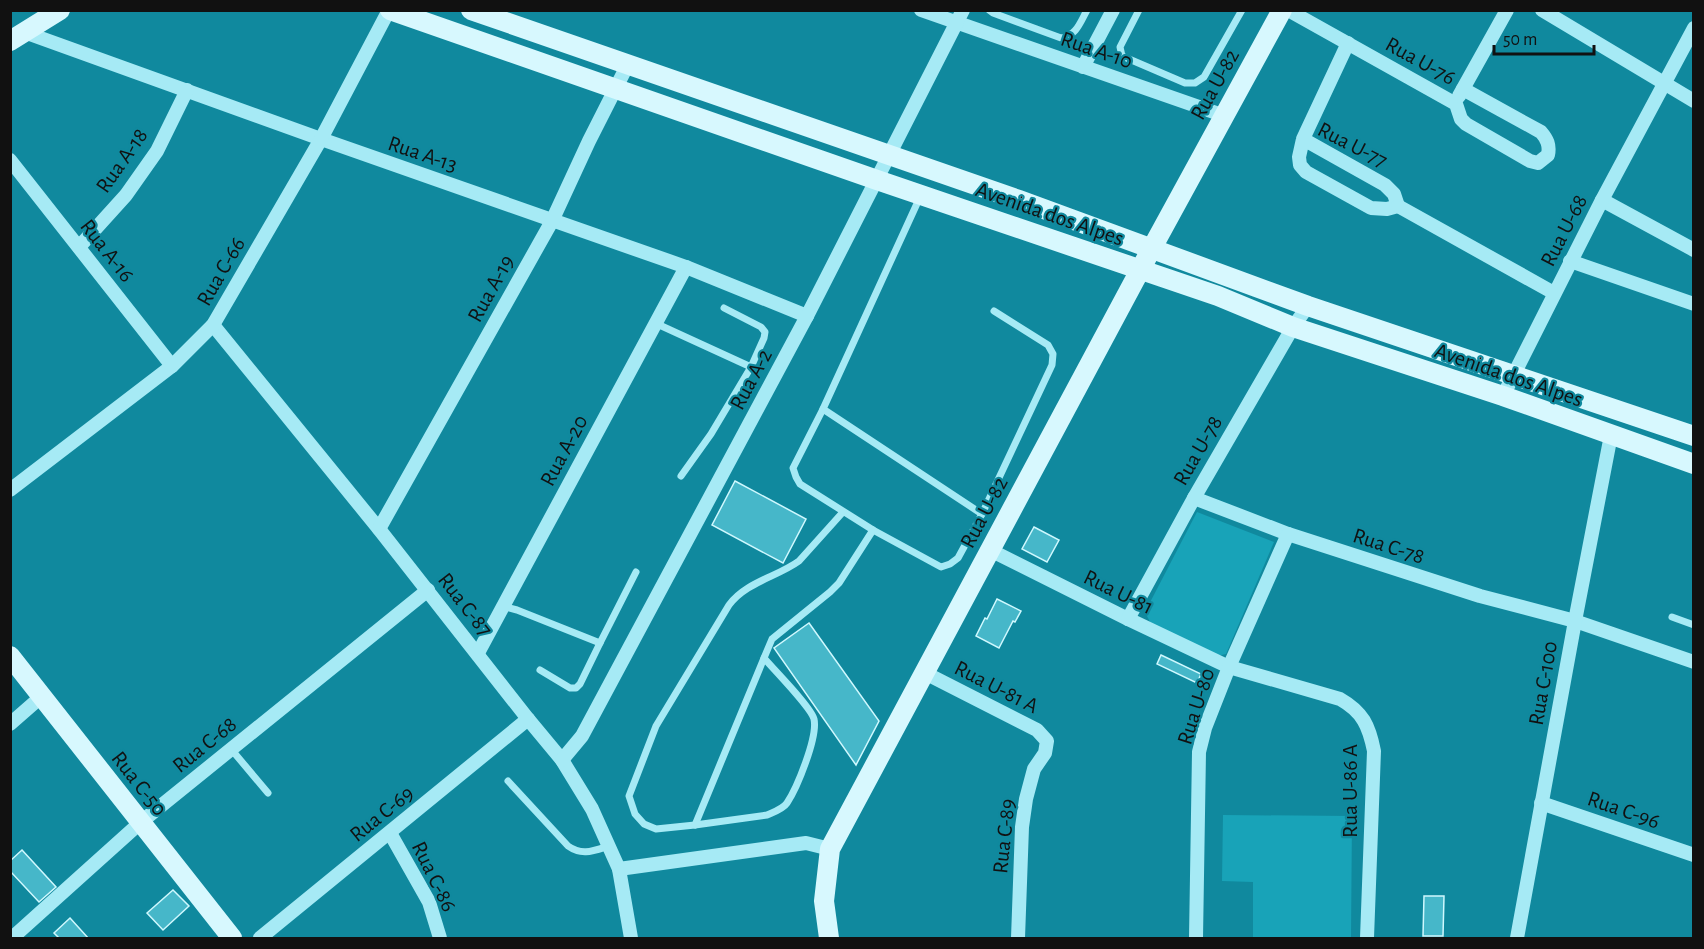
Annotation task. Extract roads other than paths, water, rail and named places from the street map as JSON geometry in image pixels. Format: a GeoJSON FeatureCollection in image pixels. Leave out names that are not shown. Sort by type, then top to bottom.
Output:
{"type":"FeatureCollection","features":[{"type":"Feature","properties":{"kind":"main road"},"geometry":{"type":"LineString","coordinates":[[17,37],[60,10]]}},
{"type":"Feature","properties":{"kind":"main road","name":"Avenida dos Alpes"},"geometry":{"type":"LineString","coordinates":[[390,10],[1218,296],[1293,327],[1503,396],[1694,464]]}},
{"type":"Feature","properties":{"kind":"main road","name":"Rua U-82"},"geometry":{"type":"LineString","coordinates":[[830,849],[1282,10]]}},
{"type":"Feature","properties":{"kind":"main road","name":"Avenida dos Alpes"},"geometry":{"type":"LineString","coordinates":[[479,12],[1020,200],[1308,306],[1694,436]]}},
{"type":"Feature","properties":{"kind":"main road","name":"Rua C-50"},"geometry":{"type":"LineString","coordinates":[[10,656],[232,939]]}},
{"type":"Feature","properties":{"kind":"main road"},"geometry":{"type":"LineString","coordinates":[[830,849],[824,901],[830,939]]}},
{"type":"Feature","properties":{"kind":"street","name":"Rua C-66"},"geometry":{"type":"LineString","coordinates":[[10,490],[172,366],[213,325],[321,139],[390,10]]}},
{"type":"Feature","properties":{"kind":"street","name":"Rua A-10"},"geometry":{"type":"LineString","coordinates":[[921,10],[959,17],[1083,67],[1225,116]]}},
{"type":"Feature","properties":{"kind":"street"},"geometry":{"type":"LineString","coordinates":[[1083,67],[1113,10]]}},
{"type":"Feature","properties":{"kind":"street","name":"Rua U-76"},"geometry":{"type":"LineString","coordinates":[[1288,10],[1456,104],[1461,119],[1466,124],[1530,161],[1538,163],[1548,154],[1549,147],[1541,132],[1463,89]]}},
{"type":"Feature","properties":{"kind":"street"},"geometry":{"type":"LineString","coordinates":[[1456,104],[1507,10]]}},
{"type":"Feature","properties":{"kind":"street"},"geometry":{"type":"LineString","coordinates":[[1542,10],[1663,84],[1694,100]]}},
{"type":"Feature","properties":{"kind":"street","name":"Rua A-2"},"geometry":{"type":"LineString","coordinates":[[562,760],[582,736],[807,316],[959,17]]}},
{"type":"Feature","properties":{"kind":"street","name":"Rua U-68"},"geometry":{"type":"LineString","coordinates":[[1503,396],[1570,261],[1694,27]]}},
{"type":"Feature","properties":{"kind":"street","name":"Rua A-13"},"geometry":{"type":"LineString","coordinates":[[17,37],[187,90],[686,267],[807,316]]}},
{"type":"Feature","properties":{"kind":"street"},"geometry":{"type":"LineString","coordinates":[[1303,139],[1348,43]]}},
{"type":"Feature","properties":{"kind":"street","name":"Rua A-19"},"geometry":{"type":"LineString","coordinates":[[379,529],[552,221],[628,64]]}},
{"type":"Feature","properties":{"kind":"street","name":"Rua A-18"},"geometry":{"type":"LineString","coordinates":[[79,247],[126,195],[151,160],[187,90]]}},
{"type":"Feature","properties":{"kind":"street","name":"Rua U-77"},"geometry":{"type":"LineString","coordinates":[[1398,206],[1387,209],[1371,208],[1306,172],[1300,165],[1299,157],[1303,139],[1385,184],[1394,194],[1398,206],[1554,293]]}},
{"type":"Feature","properties":{"kind":"street","name":"Rua A-16"},"geometry":{"type":"LineString","coordinates":[[10,160],[172,366]]}},
{"type":"Feature","properties":{"kind":"street"},"geometry":{"type":"LineString","coordinates":[[1602,200],[1694,249]]}},
{"type":"Feature","properties":{"kind":"street"},"geometry":{"type":"LineString","coordinates":[[1570,261],[1694,304]]}},
{"type":"Feature","properties":{"kind":"street","name":"Rua A-20"},"geometry":{"type":"LineString","coordinates":[[478,653],[686,267]]}},
{"type":"Feature","properties":{"kind":"street","name":"Rua U-78"},"geometry":{"type":"LineString","coordinates":[[1128,619],[1194,498],[1293,327],[1308,306]]}},
{"type":"Feature","properties":{"kind":"street","name":"Rua C-87"},"geometry":{"type":"LineString","coordinates":[[213,325],[428,590],[562,760],[592,809],[619,869],[632,939]]}},
{"type":"Feature","properties":{"kind":"street","name":"Rua C-100"},"geometry":{"type":"LineString","coordinates":[[1517,939],[1611,435]]}},
{"type":"Feature","properties":{"kind":"street","name":"Rua C-78"},"geometry":{"type":"LineString","coordinates":[[1194,498],[1288,534],[1480,596],[1575,621],[1694,662]]}},
{"type":"Feature","properties":{"kind":"street","name":"Rua U-80"},"geometry":{"type":"LineString","coordinates":[[1196,939],[1199,752],[1204,728],[1288,534]]}},
{"type":"Feature","properties":{"kind":"street","name":"Rua U-81"},"geometry":{"type":"LineString","coordinates":[[990,550],[1229,667]]}},
{"type":"Feature","properties":{"kind":"street","name":"Rua C-68"},"geometry":{"type":"LineString","coordinates":[[12,939],[141,822],[428,590]]}},
{"type":"Feature","properties":{"kind":"street","name":"Rua U-86 A"},"geometry":{"type":"LineString","coordinates":[[1229,667],[1340,699],[1352,706],[1361,716],[1370,733],[1374,752],[1367,939]]}},
{"type":"Feature","properties":{"kind":"street","name":"Rua U-81 A"},"geometry":{"type":"LineString","coordinates":[[925,673],[1037,730],[1047,741]]}},
{"type":"Feature","properties":{"kind":"street"},"geometry":{"type":"LineString","coordinates":[[10,724],[42,696]]}},
{"type":"Feature","properties":{"kind":"street","name":"Rua C-69"},"geometry":{"type":"LineString","coordinates":[[260,939],[528,719]]}},
{"type":"Feature","properties":{"kind":"street","name":"Rua C-89"},"geometry":{"type":"LineString","coordinates":[[1018,939],[1024,808],[1034,769],[1045,753],[1047,741]]}},
{"type":"Feature","properties":{"kind":"street","name":"Rua C-96"},"geometry":{"type":"LineString","coordinates":[[1541,803],[1694,855]]}},
{"type":"Feature","properties":{"kind":"street","name":"Rua C-86"},"geometry":{"type":"LineString","coordinates":[[390,833],[429,903],[440,939]]}},
{"type":"Feature","properties":{"kind":"street"},"geometry":{"type":"LineString","coordinates":[[619,869],[806,843],[830,849]]}},
{"type":"Feature","properties":{"kind":"lane"},"geometry":{"type":"LineString","coordinates":[[990,10],[993,14],[1061,38],[1070,36],[1087,10]]}},
{"type":"Feature","properties":{"kind":"lane"},"geometry":{"type":"LineString","coordinates":[[1139,10],[1120,47],[1122,56],[1185,83],[1196,83],[1204,77],[1242,10]]}},
{"type":"Feature","properties":{"kind":"lane"},"geometry":{"type":"LineString","coordinates":[[921,195],[823,410],[793,468],[800,484],[873,531],[941,567],[958,558],[982,514],[1053,365],[1053,354],[1048,345],[994,311]]}},
{"type":"Feature","properties":{"kind":"lane"},"geometry":{"type":"LineString","coordinates":[[681,476],[711,434],[751,366],[764,338],[765,332],[761,327],[724,308]]}},
{"type":"Feature","properties":{"kind":"lane"},"geometry":{"type":"LineString","coordinates":[[655,323],[751,366]]}},
{"type":"Feature","properties":{"kind":"lane"},"geometry":{"type":"LineString","coordinates":[[823,410],[982,514]]}},
{"type":"Feature","properties":{"kind":"lane"},"geometry":{"type":"LineString","coordinates":[[764,658],[814,718],[815,729],[806,762],[786,804],[767,815],[656,830],[644,824],[635,814],[628,796],[656,726],[729,605],[736,596],[749,587],[799,561],[843,512]]}},
{"type":"Feature","properties":{"kind":"lane"},"geometry":{"type":"LineString","coordinates":[[695,825],[768,645],[772,639],[839,583],[873,531]]}},
{"type":"Feature","properties":{"kind":"lane"},"geometry":{"type":"LineString","coordinates":[[540,670],[570,688],[576,688],[580,684],[636,572]]}},
{"type":"Feature","properties":{"kind":"lane"},"geometry":{"type":"LineString","coordinates":[[502,606],[518,610],[600,643]]}},
{"type":"Feature","properties":{"kind":"lane"},"geometry":{"type":"LineString","coordinates":[[1672,617],[1694,625]]}},
{"type":"Feature","properties":{"kind":"lane"},"geometry":{"type":"LineString","coordinates":[[231,749],[268,793]]}},
{"type":"Feature","properties":{"kind":"lane"},"geometry":{"type":"LineString","coordinates":[[508,781],[575,851],[586,853],[609,846]]}}]}
